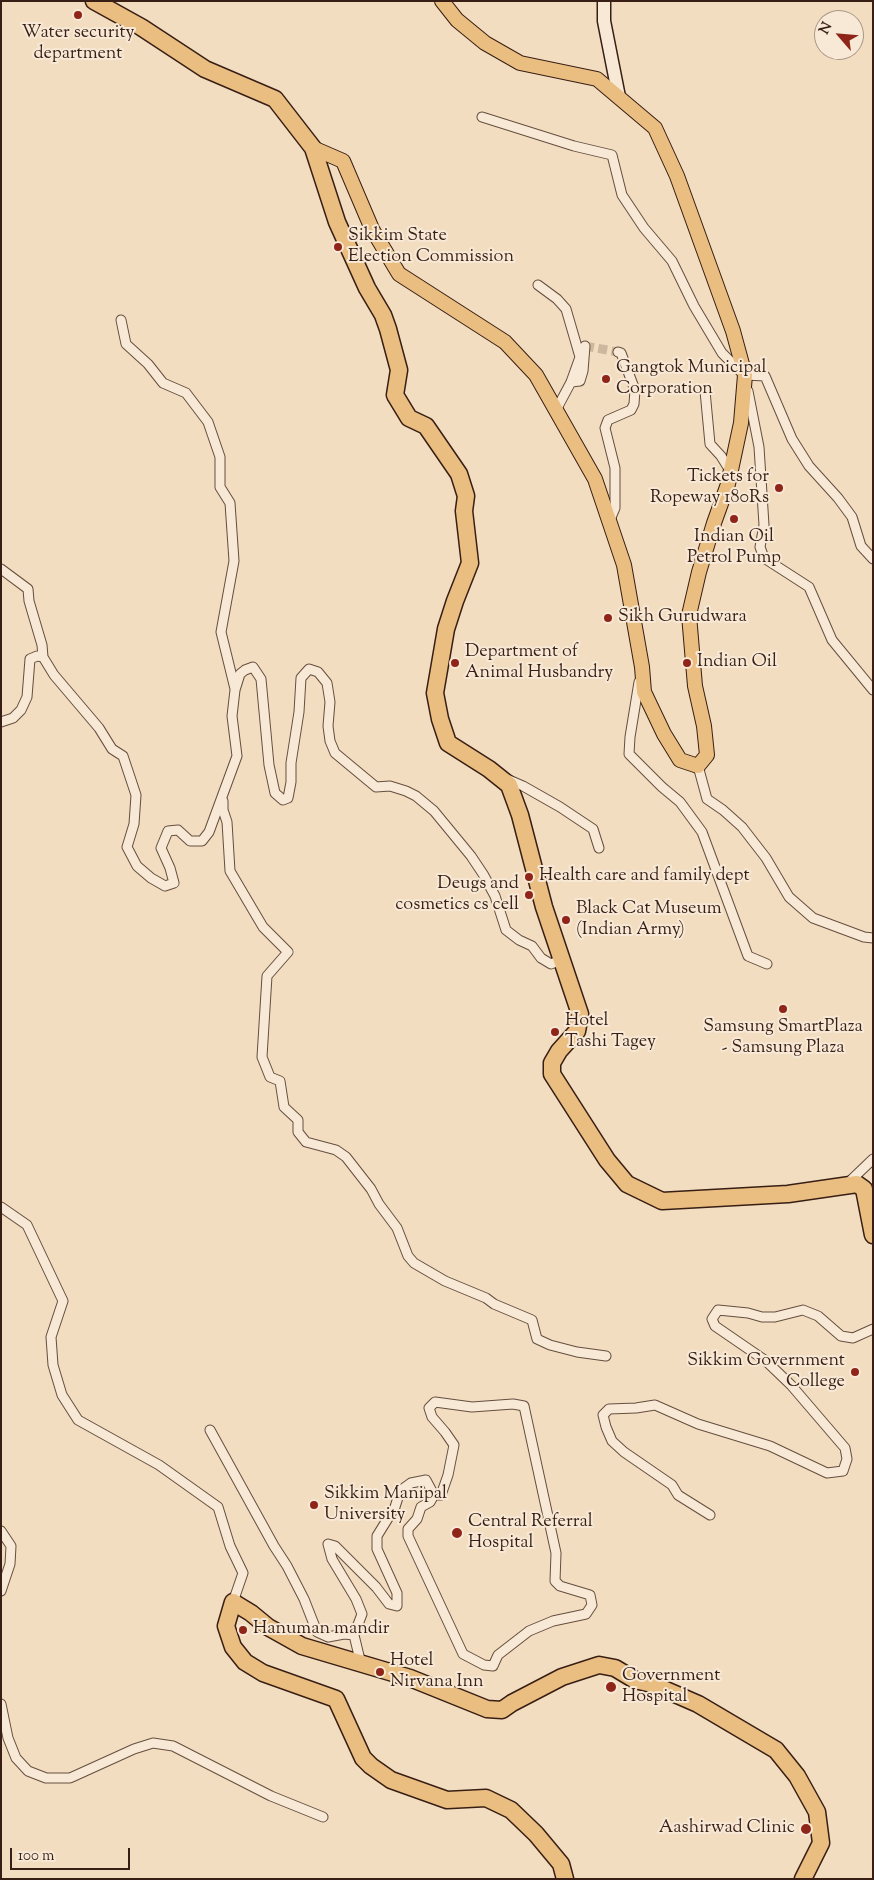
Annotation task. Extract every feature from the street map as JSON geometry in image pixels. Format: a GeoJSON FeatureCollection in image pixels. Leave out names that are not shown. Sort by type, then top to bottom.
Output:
{"type":"FeatureCollection","features":[{"type":"Feature","properties":{"kind":"highway"},"geometry":{"type":"LineString","coordinates":[[94,1],[141,27],[204,69],[275,100],[313,148],[337,222],[367,288],[383,315],[388,329],[399,370],[395,395],[408,418],[426,426],[459,474],[466,496],[464,511],[470,564],[455,600],[446,629],[436,693],[440,719],[448,743],[495,774],[508,786],[520,814],[544,907],[580,1014],[577,1031],[559,1051],[552,1063],[552,1074],[607,1160],[627,1184],[662,1201],[788,1194],[857,1184],[864,1189],[873,1235]]}},
{"type":"Feature","properties":{"kind":"highway"},"geometry":{"type":"LineString","coordinates":[[565,1879],[561,1864],[536,1834],[511,1810],[486,1798],[447,1800],[425,1794],[391,1780],[370,1766],[363,1758],[336,1699],[264,1673],[245,1662],[233,1647],[226,1626],[233,1602],[251,1613],[268,1628],[302,1646],[410,1678],[487,1709],[502,1710],[562,1678],[598,1665],[615,1668],[635,1680],[652,1684],[698,1704],[776,1750],[797,1776],[817,1812],[821,1843],[803,1879]]}},
{"type":"Feature","properties":{"kind":"main road"},"geometry":{"type":"LineString","coordinates":[[313,148],[343,160],[372,229],[399,274],[505,342],[536,375],[595,478],[624,565],[642,667],[644,692],[664,734],[680,760],[698,766],[707,755],[704,726],[695,686],[689,615],[698,572],[731,472],[741,423],[745,375],[730,322],[677,176],[656,128],[597,79],[520,63],[485,43],[457,20],[442,1]]}},
{"type":"Feature","properties":{"kind":"street"},"geometry":{"type":"LineString","coordinates":[[604,1],[604,21],[620,97]]}},
{"type":"Feature","properties":{"kind":"street"},"geometry":{"type":"LineString","coordinates":[[482,117],[574,146],[612,155],[622,195],[644,228],[672,261],[694,306],[722,353],[745,375],[759,447],[764,524],[760,547],[764,558],[809,587],[832,640],[873,690]]}},
{"type":"Feature","properties":{"kind":"street"},"geometry":{"type":"LineString","coordinates":[[538,285],[557,299],[566,310],[580,357],[571,382],[556,410]]}},
{"type":"Feature","properties":{"kind":"street"},"geometry":{"type":"LineString","coordinates":[[121,320],[126,344],[148,364],[164,383],[186,393],[208,422],[220,457],[220,487],[230,503],[234,561],[221,632],[235,690]]}},
{"type":"Feature","properties":{"kind":"street"},"geometry":{"type":"LineString","coordinates":[[571,382],[580,381],[583,372],[585,346]]}},
{"type":"Feature","properties":{"kind":"street"},"geometry":{"type":"LineString","coordinates":[[609,522],[615,508],[615,468],[605,428],[608,420],[631,410],[634,404],[635,390],[621,353],[618,352]]}},
{"type":"Feature","properties":{"kind":"street"},"geometry":{"type":"LineString","coordinates":[[745,375],[765,376],[792,439],[809,466],[838,498],[852,517],[861,546],[873,559]]}},
{"type":"Feature","properties":{"kind":"street"},"geometry":{"type":"LineString","coordinates":[[704,391],[710,444],[721,456],[731,472]]}},
{"type":"Feature","properties":{"kind":"street"},"geometry":{"type":"LineString","coordinates":[[1,569],[28,589],[29,601],[42,644],[43,657],[54,675],[100,728],[112,749],[123,756],[136,795],[134,824],[127,847],[137,866],[151,878],[165,886],[174,883],[161,848],[168,831],[178,830],[190,841],[202,841],[210,832],[236,756],[232,716],[235,690],[240,674],[254,667],[261,679],[270,765],[275,793],[283,800],[288,798],[299,712],[301,678],[309,669],[318,672],[327,683],[330,702],[328,726],[330,741],[335,753],[376,787],[390,786],[411,793],[434,811],[471,856],[483,874],[496,896],[506,930],[519,940],[532,946],[541,958],[551,964],[561,960]]}},
{"type":"Feature","properties":{"kind":"street"},"geometry":{"type":"LineString","coordinates":[[1,722],[12,718],[21,710],[27,698],[30,659],[37,656],[43,657]]}},
{"type":"Feature","properties":{"kind":"street"},"geometry":{"type":"LineString","coordinates":[[642,667],[629,754],[680,802],[702,832],[748,956],[767,964]]}},
{"type":"Feature","properties":{"kind":"street"},"geometry":{"type":"LineString","coordinates":[[698,766],[707,799],[742,827],[766,858],[789,897],[814,918],[864,937],[873,938]]}},
{"type":"Feature","properties":{"kind":"street"},"geometry":{"type":"LineString","coordinates":[[495,774],[524,786],[593,829],[599,848]]}},
{"type":"Feature","properties":{"kind":"street"},"geometry":{"type":"LineString","coordinates":[[222,795],[223,810],[227,822],[230,871],[263,927],[288,952],[267,976],[262,1057],[270,1077],[280,1081],[284,1107],[298,1120],[298,1132],[306,1142],[336,1150],[346,1157],[371,1188],[379,1204],[397,1228],[408,1256],[414,1263],[445,1282],[486,1298],[494,1304],[532,1320],[537,1339],[577,1352],[606,1356]]}},
{"type":"Feature","properties":{"kind":"street"},"geometry":{"type":"LineString","coordinates":[[846,1185],[873,1159]]}},
{"type":"Feature","properties":{"kind":"street"},"geometry":{"type":"LineString","coordinates":[[1,1207],[27,1225],[63,1301],[51,1337],[52,1365],[62,1395],[78,1420],[159,1465],[218,1507],[230,1546],[243,1573],[233,1602]]}},
{"type":"Feature","properties":{"kind":"street"},"geometry":{"type":"LineString","coordinates":[[710,1514],[678,1495],[672,1485],[624,1452],[612,1441],[603,1415],[609,1409],[655,1405],[698,1424],[770,1446],[827,1473],[843,1471],[846,1459],[844,1448],[791,1385],[766,1361],[715,1326],[712,1318],[718,1310],[748,1312],[762,1317],[775,1317],[804,1310],[818,1316],[841,1336],[853,1338],[873,1329]]}},
{"type":"Feature","properties":{"kind":"street"},"geometry":{"type":"LineString","coordinates":[[435,1402],[472,1407],[513,1404],[524,1406],[556,1553],[555,1581],[560,1586],[590,1595],[592,1605],[586,1614],[553,1621],[529,1631],[498,1655],[493,1666],[484,1665],[463,1654],[408,1536],[408,1529],[417,1519],[421,1507],[430,1502],[434,1495],[442,1495],[454,1445],[432,1417],[430,1408],[435,1402]]}},
{"type":"Feature","properties":{"kind":"street"},"geometry":{"type":"LineString","coordinates":[[210,1430],[274,1546],[288,1566],[317,1632],[328,1637],[344,1634],[354,1635]]}},
{"type":"Feature","properties":{"kind":"street"},"geometry":{"type":"LineString","coordinates":[[361,1664],[354,1635],[362,1614],[356,1598],[332,1559],[328,1544],[335,1546],[376,1587],[389,1604],[397,1606],[397,1593],[378,1549],[377,1536],[396,1507],[400,1491],[411,1483],[426,1480],[434,1495]]}},
{"type":"Feature","properties":{"kind":"street"},"geometry":{"type":"LineString","coordinates":[[1,1531],[12,1546],[10,1564],[1,1591]]}},
{"type":"Feature","properties":{"kind":"street"},"geometry":{"type":"LineString","coordinates":[[1,1704],[8,1738],[16,1758],[28,1771],[46,1778],[70,1778],[134,1749],[153,1743],[173,1746],[271,1796],[323,1817]]}},
{"type":"Feature","properties":{"kind":"tunnel"},"geometry":{"type":"LineString","coordinates":[[585,346],[618,352]]}},
{"type":"Feature","properties":{"kind":"place","name":"Water security department"},"geometry":{"type":"Point","coordinates":[78,15]}},
{"type":"Feature","properties":{"kind":"place","name":"Sikkim State Election Commission"},"geometry":{"type":"Point","coordinates":[338,247]}},
{"type":"Feature","properties":{"kind":"place","name":"Gangtok Municipal Corporation"},"geometry":{"type":"Point","coordinates":[606,379]}},
{"type":"Feature","properties":{"kind":"place","name":"Tickets for Ropeway 180Rs"},"geometry":{"type":"Point","coordinates":[779,488]}},
{"type":"Feature","properties":{"kind":"place","name":"Indian Oil Petrol Pump"},"geometry":{"type":"Point","coordinates":[734,519]}},
{"type":"Feature","properties":{"kind":"place","name":"Sikh Gurudwara"},"geometry":{"type":"Point","coordinates":[608,618]}},
{"type":"Feature","properties":{"kind":"place","name":"Department of Animal Husbandry"},"geometry":{"type":"Point","coordinates":[455,663]}},
{"type":"Feature","properties":{"kind":"place","name":"Indian Oil"},"geometry":{"type":"Point","coordinates":[687,663]}},
{"type":"Feature","properties":{"kind":"place","name":"Health care and family dept"},"geometry":{"type":"Point","coordinates":[529,877]}},
{"type":"Feature","properties":{"kind":"place","name":"Deugs and cosmetics cs cell"},"geometry":{"type":"Point","coordinates":[529,895]}},
{"type":"Feature","properties":{"kind":"place","name":"Black Cat Museum (Indian Army)"},"geometry":{"type":"Point","coordinates":[566,920]}},
{"type":"Feature","properties":{"kind":"place","name":"Samsung SmartPlaza - Samsung Plaza"},"geometry":{"type":"Point","coordinates":[783,1009]}},
{"type":"Feature","properties":{"kind":"place","name":"Hotel Tashi Tagey"},"geometry":{"type":"Point","coordinates":[555,1032]}},
{"type":"Feature","properties":{"kind":"place","name":"Sikkim Government College"},"geometry":{"type":"Point","coordinates":[855,1372]}},
{"type":"Feature","properties":{"kind":"place","name":"Sikkim Manipal University"},"geometry":{"type":"Point","coordinates":[314,1505]}},
{"type":"Feature","properties":{"kind":"place","name":"Central Referral Hospital"},"geometry":{"type":"Point","coordinates":[457,1533]}},
{"type":"Feature","properties":{"kind":"place","name":"Hanuman mandir"},"geometry":{"type":"Point","coordinates":[243,1630]}},
{"type":"Feature","properties":{"kind":"place","name":"Hotel Nirvana Inn"},"geometry":{"type":"Point","coordinates":[380,1672]}},
{"type":"Feature","properties":{"kind":"place","name":"Government Hospital"},"geometry":{"type":"Point","coordinates":[611,1687]}},
{"type":"Feature","properties":{"kind":"place","name":"Aashirwad Clinic"},"geometry":{"type":"Point","coordinates":[806,1829]}}]}
